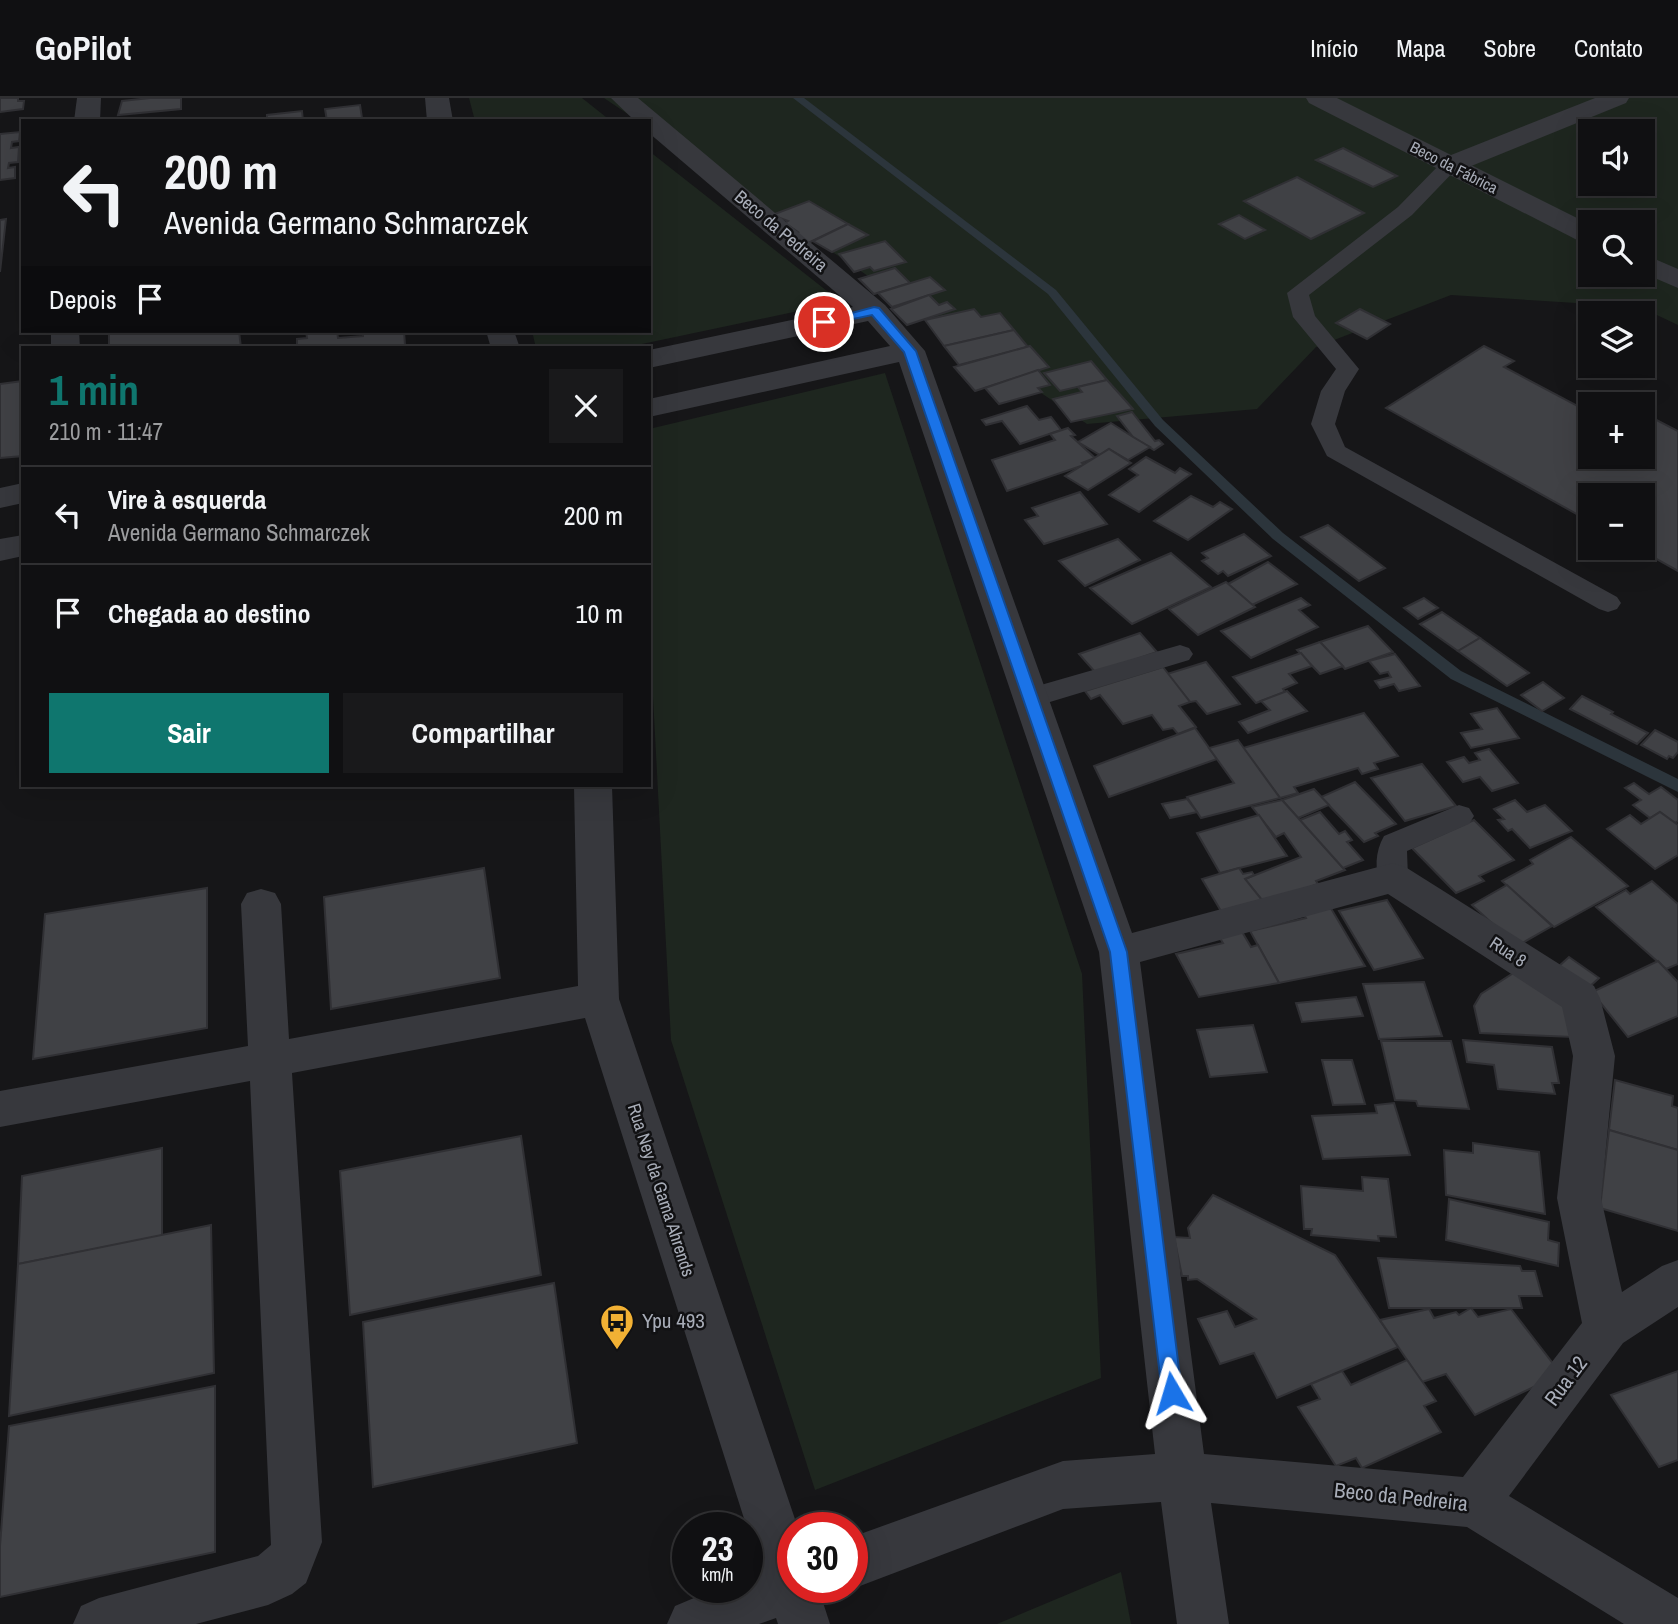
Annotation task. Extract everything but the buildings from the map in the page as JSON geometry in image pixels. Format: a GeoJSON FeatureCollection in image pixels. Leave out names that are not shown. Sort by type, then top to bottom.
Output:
{"type":"FeatureCollection","features":[{"type":"Feature","properties":{"kind":"street"},"geometry":{"type":"LineString","coordinates":[[87,119],[89,98]]}},
{"type":"Feature","properties":{"kind":"street"},"geometry":{"type":"LineString","coordinates":[[437,98],[440,119]]}},
{"type":"Feature","properties":{"kind":"street","name":"Beco da Pedreira"},"geometry":{"type":"LineString","coordinates":[[623,98],[648,119]]}},
{"type":"Feature","properties":{"kind":"street","name":"Beco da Fábrica"},"geometry":{"type":"LineString","coordinates":[[1318,98],[1578,229]]}},
{"type":"Feature","properties":{"kind":"street"},"geometry":{"type":"LineString","coordinates":[[1450,165],[1617,98]]}},
{"type":"Feature","properties":{"kind":"street","name":"Beco da Pedreira"},"geometry":{"type":"LineString","coordinates":[[651,122],[874,311],[910,351],[1119,952],[1182,1476],[1203,1624]]}},
{"type":"Feature","properties":{"kind":"street"},"geometry":{"type":"LineString","coordinates":[[1655,268],[1678,280]]}},
{"type":"Feature","properties":{"kind":"street"},"geometry":{"type":"LineString","coordinates":[[651,359],[874,311]]}},
{"type":"Feature","properties":{"kind":"street"},"geometry":{"type":"LineString","coordinates":[[651,408],[910,351]]}},
{"type":"Feature","properties":{"kind":"street"},"geometry":{"type":"LineString","coordinates":[[0,498],[21,493]]}},
{"type":"Feature","properties":{"kind":"street"},"geometry":{"type":"LineString","coordinates":[[0,550],[21,545]]}},
{"type":"Feature","properties":{"kind":"street","name":"Rua Ney da Gama Ahrends"},"geometry":{"type":"LineString","coordinates":[[593,787],[599,999],[777,1543]]}},
{"type":"Feature","properties":{"kind":"street"},"geometry":{"type":"LineString","coordinates":[[1119,952],[1393,878]]}},
{"type":"Feature","properties":{"kind":"street","name":"Rua 8"},"geometry":{"type":"LineString","coordinates":[[1393,878],[1580,999],[1594,1056],[1579,1198],[1606,1328]]}},
{"type":"Feature","properties":{"kind":"street"},"geometry":{"type":"LineString","coordinates":[[99,1624],[268,1579],[283,1571],[294,1557],[297,1542],[272,1060],[261,904]]}},
{"type":"Feature","properties":{"kind":"street"},"geometry":{"type":"LineString","coordinates":[[0,1109],[599,999]]}},
{"type":"Feature","properties":{"kind":"street","name":"Rua 12"},"geometry":{"type":"LineString","coordinates":[[1474,1503],[1606,1328],[1678,1281]]}},
{"type":"Feature","properties":{"kind":"street"},"geometry":{"type":"LineString","coordinates":[[868,1557],[1063,1485],[1182,1476]]}},
{"type":"Feature","properties":{"kind":"street","name":"Beco da Pedreira"},"geometry":{"type":"LineString","coordinates":[[1182,1476],[1474,1503],[1672,1624]]}},
{"type":"Feature","properties":{"kind":"street"},"geometry":{"type":"LineString","coordinates":[[693,1624],[777,1603]]}},
{"type":"Feature","properties":{"kind":"lane"},"geometry":{"type":"LineString","coordinates":[[1450,165],[1405,211],[1298,293],[1304,317],[1348,369],[1333,391],[1323,424],[1335,452],[1608,603]]}},
{"type":"Feature","properties":{"kind":"lane"},"geometry":{"type":"LineString","coordinates":[[1030,698],[1180,654]]}},
{"type":"Feature","properties":{"kind":"lane"},"geometry":{"type":"LineString","coordinates":[[1393,878],[1391,854],[1394,844],[1459,816]]}},
{"type":"Feature","properties":{"kind":"shaded area"},"geometry":{"type":"Polygon","coordinates":[[[469,98],[582,98],[608,119],[474,119],[469,98]]]}},
{"type":"Feature","properties":{"kind":"shaded area"},"geometry":{"type":"Polygon","coordinates":[[[604,98],[1678,98],[1678,325],[1655,314],[1655,301],[1578,303],[1451,295],[1316,347],[1257,409],[1087,424],[651,129],[651,119],[635,119],[604,98]]]}},
{"type":"Feature","properties":{"kind":"shaded area"},"geometry":{"type":"Polygon","coordinates":[[[651,153],[841,302],[632,346],[536,346],[532,333],[651,333],[651,153]]]}},
{"type":"Feature","properties":{"kind":"shaded area"},"geometry":{"type":"Polygon","coordinates":[[[885,373],[1082,974],[1101,1378],[815,1490],[671,1040],[651,658],[651,429],[885,373]]]}},
{"type":"Feature","properties":{"kind":"shaded area"},"geometry":{"type":"Polygon","coordinates":[[[1121,1572],[1131,1624],[997,1624],[1121,1572]]]}},
{"type":"Feature","properties":{"kind":"waterway"},"geometry":{"type":"LineString","coordinates":[[798,98],[1052,292],[1159,423],[1278,536],[1456,675],[1678,786]]}},
{"type":"Feature","properties":{"kind":"place","name":"Ypu 493"},"geometry":{"type":"Point","coordinates":[617,1351]}},
{"type":"Feature","properties":{"kind":"route"},"geometry":{"type":"LineString","coordinates":[[824,322],[874,311],[910,351],[1119,952],[1172,1393]]}}]}
